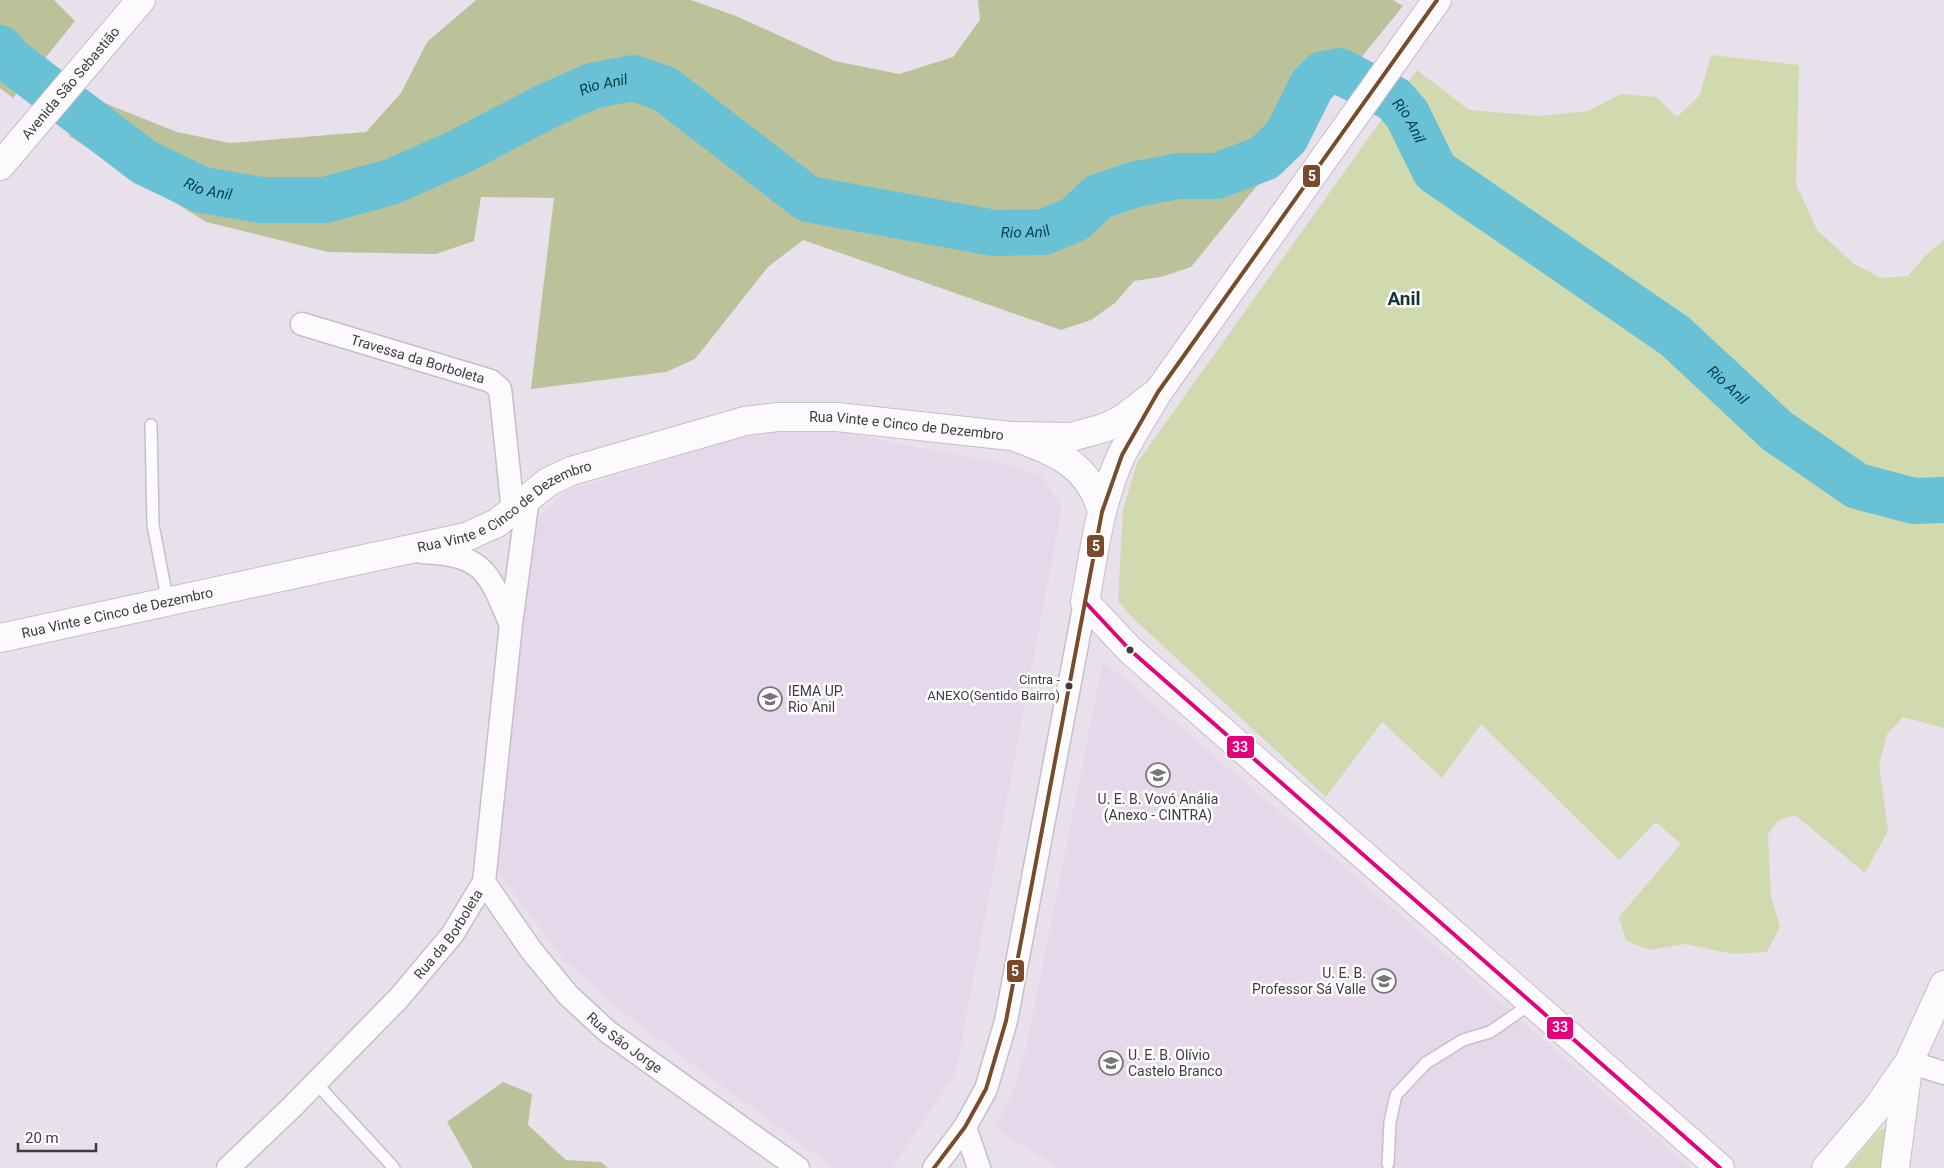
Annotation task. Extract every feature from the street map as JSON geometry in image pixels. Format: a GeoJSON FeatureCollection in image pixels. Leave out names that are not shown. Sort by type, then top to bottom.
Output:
{"type":"FeatureCollection","features":[{"type":"Feature","properties":{"kind":"main road","name":"Avenida São Sebastião"},"geometry":{"type":"LineString","coordinates":[[0,166],[141,0]]}},
{"type":"Feature","properties":{"kind":"main road"},"geometry":{"type":"LineString","coordinates":[[1436,0],[1418,29],[1158,392],[1122,455],[1102,512],[1085,602],[1137,656],[1720,1168]]}},
{"type":"Feature","properties":{"kind":"main road","name":"Rua Vinte e Cinco de Dezembro"},"geometry":{"type":"LineString","coordinates":[[0,638],[409,552],[484,531],[521,505],[548,482],[571,470],[745,421],[806,416],[837,417],[1011,436],[1071,437],[1091,433],[1120,420],[1158,392]]}},
{"type":"Feature","properties":{"kind":"main road","name":"Rua Vinte e Cinco de Dezembro"},"geometry":{"type":"LineString","coordinates":[[1011,436],[1051,451],[1075,466],[1094,488],[1102,512]]}},
{"type":"Feature","properties":{"kind":"main road"},"geometry":{"type":"LineString","coordinates":[[1826,1168],[1877,1108],[1909,1062],[1944,985]]}},
{"type":"Feature","properties":{"kind":"main road"},"geometry":{"type":"LineString","coordinates":[[1895,1168],[1909,1062]]}},
{"type":"Feature","properties":{"kind":"street","name":"Travessa da Borboleta"},"geometry":{"type":"LineString","coordinates":[[302,324],[491,381],[497,385],[501,397],[521,505]]}},
{"type":"Feature","properties":{"kind":"street","name":"Rua da Borboleta"},"geometry":{"type":"LineString","coordinates":[[228,1168],[398,998],[452,935],[484,882],[511,624],[521,505]]}},
{"type":"Feature","properties":{"kind":"street","name":"Rua da Borboleta"},"geometry":{"type":"LineString","coordinates":[[409,552],[450,554],[473,563],[493,582],[511,624]]}},
{"type":"Feature","properties":{"kind":"street"},"geometry":{"type":"LineString","coordinates":[[934,1168],[965,1127],[986,1089],[1006,1021],[1085,602]]}},
{"type":"Feature","properties":{"kind":"street","name":"Rua São Jorge"},"geometry":{"type":"LineString","coordinates":[[484,882],[531,950],[568,995],[608,1032],[798,1168]]}},
{"type":"Feature","properties":{"kind":"street"},"geometry":{"type":"LineString","coordinates":[[1909,1062],[1944,1073]]}},
{"type":"Feature","properties":{"kind":"street"},"geometry":{"type":"LineString","coordinates":[[965,1127],[979,1168]]}},
{"type":"Feature","properties":{"kind":"lane"},"geometry":{"type":"LineString","coordinates":[[151,424],[154,526],[168,603]]}},
{"type":"Feature","properties":{"kind":"lane"},"geometry":{"type":"LineString","coordinates":[[1388,1164],[1390,1122],[1396,1095],[1426,1062],[1463,1040],[1490,1032],[1532,1002]]}},
{"type":"Feature","properties":{"kind":"lane"},"geometry":{"type":"LineString","coordinates":[[316,1082],[394,1168]]}},
{"type":"Feature","properties":{"kind":"shaded area","name":"IEMA UP. Rio Anil"},"geometry":{"type":"Polygon","coordinates":[[[788,430],[845,433],[1009,465],[1040,475],[1062,507],[956,1071],[892,1168],[834,1168],[629,1017],[564,960],[496,869],[532,529],[544,511],[567,491],[735,439],[788,430]]]}},
{"type":"Feature","properties":{"kind":"shaded area"},"geometry":{"type":"Polygon","coordinates":[[[1103,661],[1371,890],[1691,1168],[1059,1168],[996,1128],[1013,1092],[1025,1053],[1103,661]]]}},
{"type":"Feature","properties":{"kind":"green space"},"geometry":{"type":"Polygon","coordinates":[[[0,0],[54,0],[75,21],[13,98],[0,88],[0,0]]]}},
{"type":"Feature","properties":{"kind":"green space"},"geometry":{"type":"Polygon","coordinates":[[[476,0],[691,0],[736,16],[835,61],[899,74],[953,57],[980,20],[978,0],[1393,0],[1403,6],[1191,267],[1161,277],[1134,281],[1115,303],[1091,320],[1061,330],[803,240],[768,267],[695,359],[666,372],[531,389],[554,198],[481,197],[474,241],[436,254],[328,252],[206,222],[69,136],[97,100],[177,132],[230,143],[366,132],[401,93],[427,42],[476,0]]]}},
{"type":"Feature","properties":{"kind":"green space"},"geometry":{"type":"Polygon","coordinates":[[[1711,55],[1799,65],[1796,184],[1817,230],[1854,264],[1881,278],[1908,276],[1925,256],[1944,240],[1944,728],[1903,717],[1887,734],[1879,765],[1888,831],[1865,873],[1795,815],[1778,821],[1768,834],[1771,896],[1780,927],[1767,952],[1733,954],[1685,944],[1650,950],[1626,941],[1619,917],[1681,844],[1656,822],[1619,860],[1481,724],[1442,778],[1382,722],[1326,797],[1133,618],[1118,601],[1123,510],[1137,463],[1417,70],[1469,110],[1540,116],[1588,111],[1621,94],[1656,97],[1677,117],[1700,95],[1711,55]]]}},
{"type":"Feature","properties":{"kind":"green space"},"geometry":{"type":"Polygon","coordinates":[[[503,1082],[532,1094],[528,1125],[566,1160],[601,1162],[608,1168],[473,1168],[447,1122],[503,1082]]]}},
{"type":"Feature","properties":{"kind":"green space"},"geometry":{"type":"Polygon","coordinates":[[[1885,1129],[1890,1133],[1882,1168],[1847,1168],[1879,1130],[1885,1129]]]}},
{"type":"Feature","properties":{"kind":"waterway","name":"Rio Anil"},"geometry":{"type":"LineString","coordinates":[[0,48],[9,59],[144,162],[202,190],[261,200],[325,200],[391,182],[459,152],[545,107],[592,86],[633,78],[665,89],[808,199],[994,233],[1044,232],[1075,219],[1098,197],[1136,184],[1179,176],[1217,176],[1264,158],[1286,137],[1312,85],[1323,74],[1339,71],[1394,99],[1407,114],[1435,171],[1675,336],[1777,431],[1857,486],[1914,501],[1944,500]]}},
{"type":"Feature","properties":{"kind":"transit line","name":"5"},"geometry":{"type":"LineString","coordinates":[[934,1168],[965,1127],[986,1089],[1006,1021],[1102,512],[1122,455],[1158,392],[1437,0]]}},
{"type":"Feature","properties":{"kind":"transit line","name":"33"},"geometry":{"type":"LineString","coordinates":[[1085,602],[1130,650],[1720,1168]]}},
{"type":"Feature","properties":{"kind":"place","name":"Cintra - ANEXO(Sentido Bairro)"},"geometry":{"type":"Point","coordinates":[1069,686]}},
{"type":"Feature","properties":{"kind":"place","name":"IEMA UP. Rio Anil"},"geometry":{"type":"Point","coordinates":[770,699]}},
{"type":"Feature","properties":{"kind":"place","name":"U. E. B. Vovó Anália (Anexo - CINTRA)"},"geometry":{"type":"Point","coordinates":[1158,775]}},
{"type":"Feature","properties":{"kind":"place","name":"U. E. B. Professor Sá Valle"},"geometry":{"type":"Point","coordinates":[1384,981]}},
{"type":"Feature","properties":{"kind":"place","name":"U. E. B. Olívio Castelo Branco"},"geometry":{"type":"Point","coordinates":[1111,1063]}},
{"type":"Feature","properties":{"kind":"district","name":"Anil"},"geometry":{"type":"Point","coordinates":[1404,298]}}]}
